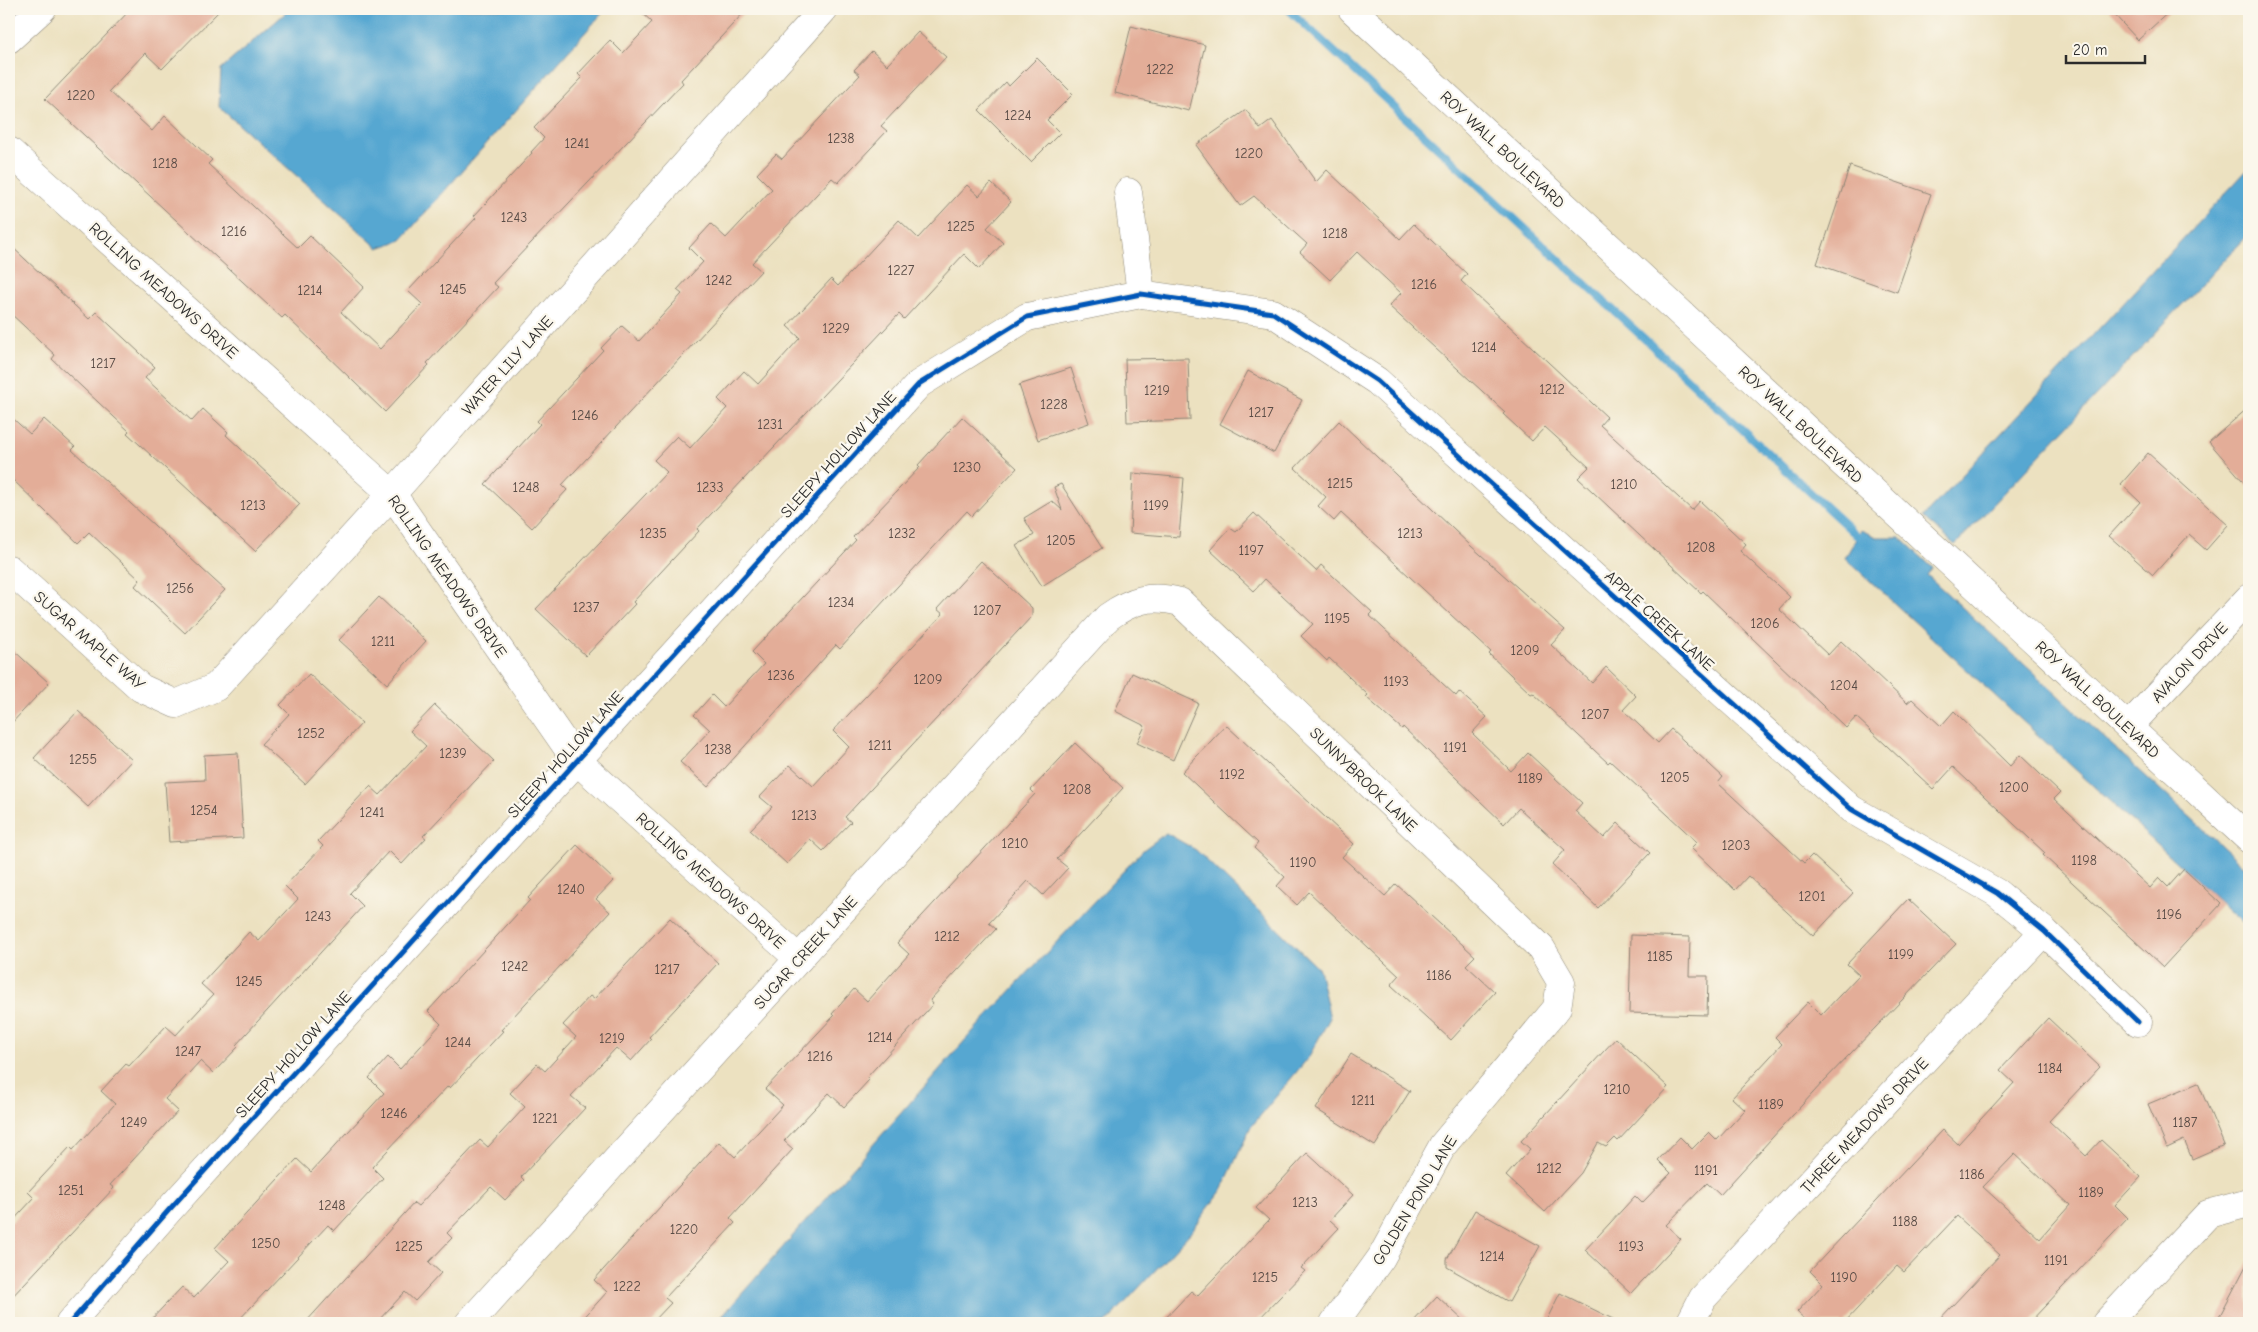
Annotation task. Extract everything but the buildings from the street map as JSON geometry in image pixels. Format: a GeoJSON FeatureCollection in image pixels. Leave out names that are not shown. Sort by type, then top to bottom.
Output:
{"type":"FeatureCollection","features":[{"type":"Feature","properties":{"kind":"street"},"geometry":{"type":"LineString","coordinates":[[9,39],[42,9]]}},
{"type":"Feature","properties":{"kind":"street","name":"WATER LILY LANE"},"geometry":{"type":"LineString","coordinates":[[176,704],[216,687],[392,494],[824,9]]}},
{"type":"Feature","properties":{"kind":"street","name":"ROY WALL BOULEVARD"},"geometry":{"type":"LineString","coordinates":[[1352,9],[2249,839]]}},
{"type":"Feature","properties":{"kind":"street","name":"ROLLING MEADOWS DRIVE"},"geometry":{"type":"LineString","coordinates":[[9,151],[392,494],[576,760],[799,958]]}},
{"type":"Feature","properties":{"kind":"street"},"geometry":{"type":"LineString","coordinates":[[1128,192],[1141,294]]}},
{"type":"Feature","properties":{"kind":"street","name":"SLEEPY HOLLOW LANE"},"geometry":{"type":"LineString","coordinates":[[70,1323],[168,1210],[918,384],[1027,318],[1141,294]]}},
{"type":"Feature","properties":{"kind":"street","name":"APPLE CREEK LANE"},"geometry":{"type":"LineString","coordinates":[[1141,294],[1273,313],[1377,381],[1851,809],[1997,893],[2044,931],[2138,1022]]}},
{"type":"Feature","properties":{"kind":"street","name":"SUGAR MAPLE WAY"},"geometry":{"type":"LineString","coordinates":[[9,569],[141,688],[176,704]]}},
{"type":"Feature","properties":{"kind":"street","name":"SUGAR CREEK LANE"},"geometry":{"type":"LineString","coordinates":[[469,1323],[1108,617],[1127,604],[1152,598]]}},
{"type":"Feature","properties":{"kind":"street","name":"SUNNYBROOK LANE"},"geometry":{"type":"LineString","coordinates":[[1152,598],[1165,598],[1180,602],[1541,948],[1561,982]]}},
{"type":"Feature","properties":{"kind":"street","name":"AVALON DRIVE"},"geometry":{"type":"LineString","coordinates":[[2128,727],[2249,598]]}},
{"type":"Feature","properties":{"kind":"street","name":"THREE MEADOWS DRIVE"},"geometry":{"type":"LineString","coordinates":[[1690,1323],[1703,1298],[2044,931]]}},
{"type":"Feature","properties":{"kind":"street","name":"GOLDEN POND LANE"},"geometry":{"type":"LineString","coordinates":[[1334,1323],[1381,1258],[1444,1145],[1557,1008],[1561,982]]}},
{"type":"Feature","properties":{"kind":"street"},"geometry":{"type":"LineString","coordinates":[[2106,1323],[2208,1214],[2249,1203]]}},
{"type":"Feature","properties":{"kind":"water"},"geometry":{"type":"Polygon","coordinates":[[[290,9],[606,9],[401,240],[378,248],[219,107],[221,69],[290,9]]]}},
{"type":"Feature","properties":{"kind":"water"},"geometry":{"type":"Polygon","coordinates":[[[2249,168],[2249,234],[1955,545],[1923,517],[2249,168]]]}},
{"type":"Feature","properties":{"kind":"water"},"geometry":{"type":"Polygon","coordinates":[[[1861,530],[1876,537],[1900,537],[1933,568],[1927,575],[2249,871],[2249,929],[1845,558],[1861,530]]]}},
{"type":"Feature","properties":{"kind":"water"},"geometry":{"type":"Polygon","coordinates":[[[1166,833],[1196,850],[1319,969],[1330,1018],[1308,1058],[1251,1127],[1221,1191],[1191,1232],[1106,1323],[716,1323],[975,1029],[1143,850],[1166,833]]]}},
{"type":"Feature","properties":{"kind":"waterway"},"geometry":{"type":"LineString","coordinates":[[1288,9],[1865,543]]}},
{"type":"Feature","properties":{"kind":"cycle path"},"geometry":{"type":"LineString","coordinates":[[70,1323],[168,1211],[919,384],[1027,317],[1141,294],[1273,313],[1377,381],[1851,809],[1997,893],[2044,931],[2138,1022]]}}]}
